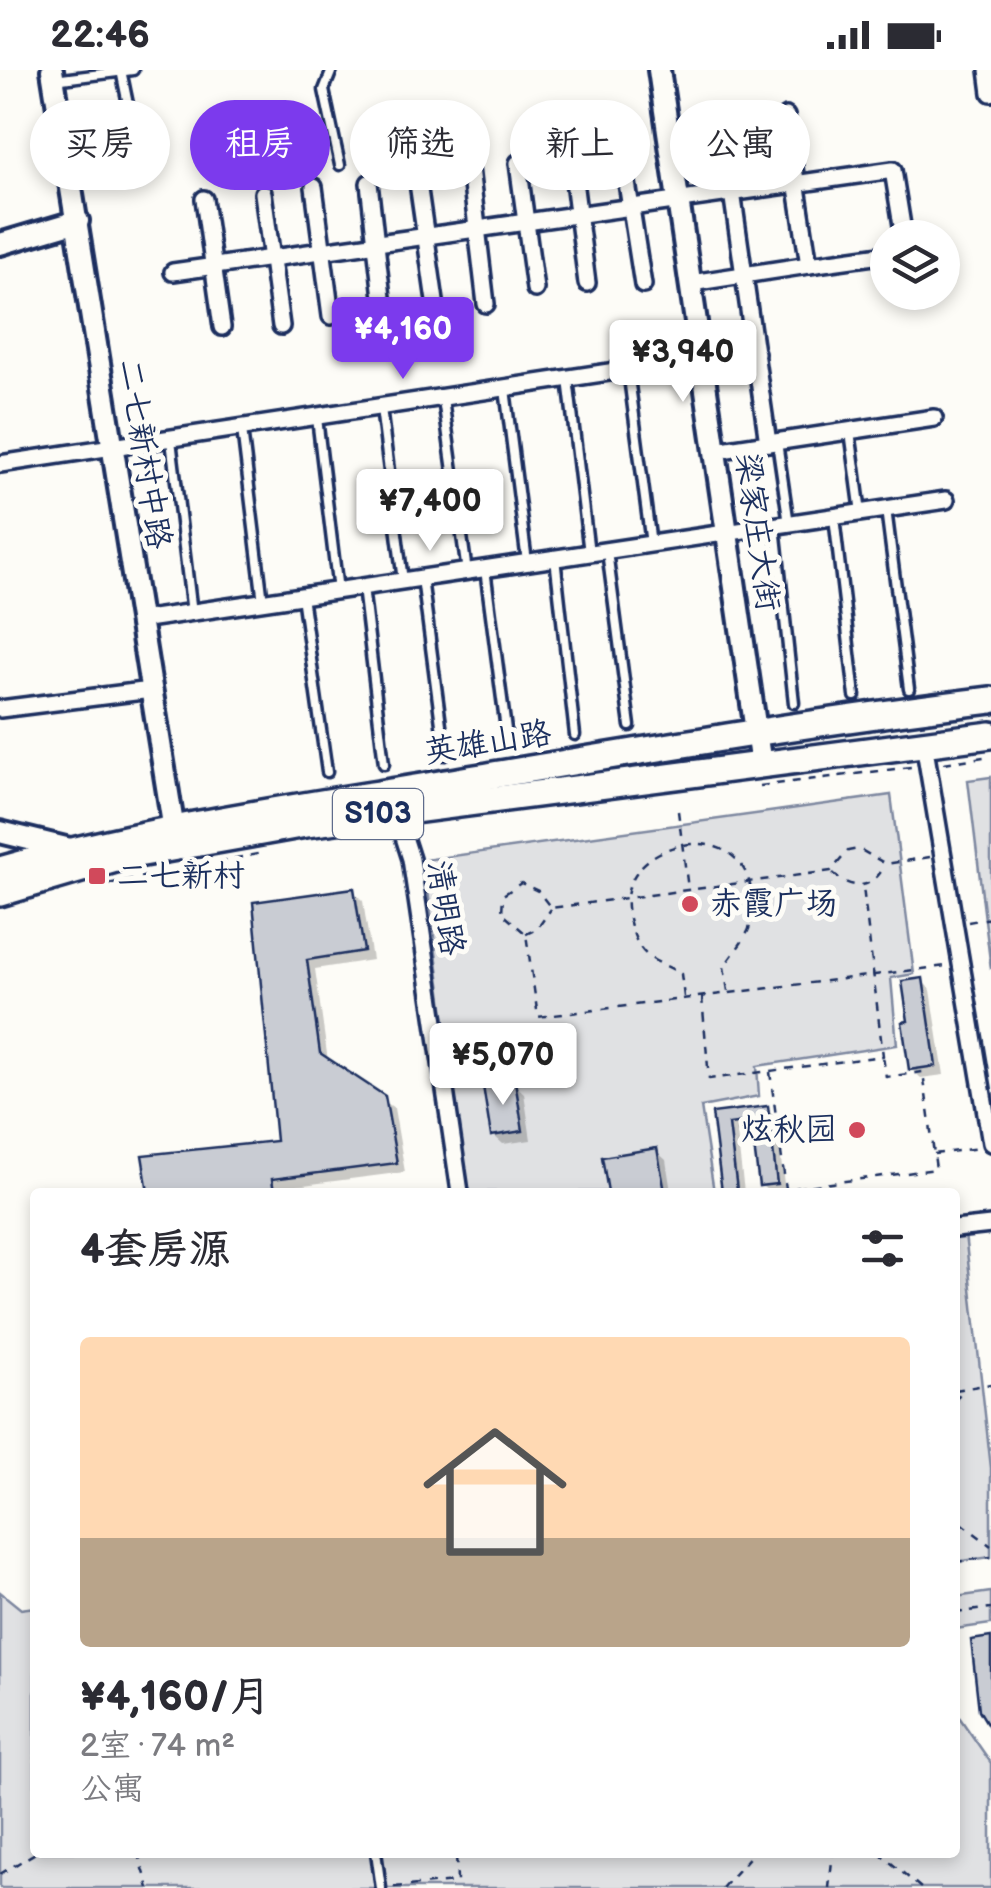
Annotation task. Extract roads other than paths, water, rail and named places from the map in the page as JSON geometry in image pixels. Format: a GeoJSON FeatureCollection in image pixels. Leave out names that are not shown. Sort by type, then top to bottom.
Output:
{"type":"FeatureCollection","features":[{"type":"Feature","properties":{"kind":"main road","name":"英雄山路"},"geometry":{"type":"LineString","coordinates":[[0,893],[174,838],[756,732],[991,700]]}},
{"type":"Feature","properties":{"kind":"main road","name":"英雄山路"},"geometry":{"type":"LineString","coordinates":[[0,870],[70,850],[755,776],[925,754],[991,735]]}},
{"type":"Feature","properties":{"kind":"street","name":"梁家庄大街"},"geometry":{"type":"LineString","coordinates":[[659,70],[756,732],[755,776]]}},
{"type":"Feature","properties":{"kind":"street"},"geometry":{"type":"LineString","coordinates":[[988,70],[991,93]]}},
{"type":"Feature","properties":{"kind":"street","name":"二七新村中路"},"geometry":{"type":"LineString","coordinates":[[53,75],[174,838]]}},
{"type":"Feature","properties":{"kind":"street"},"geometry":{"type":"LineString","coordinates":[[810,182],[894,170],[901,220]]}},
{"type":"Feature","properties":{"kind":"street"},"geometry":{"type":"LineString","coordinates":[[314,190],[330,316]]}},
{"type":"Feature","properties":{"kind":"street"},"geometry":{"type":"LineString","coordinates":[[370,190],[384,316]]}},
{"type":"Feature","properties":{"kind":"street"},"geometry":{"type":"LineString","coordinates":[[420,190],[436,308]]}},
{"type":"Feature","properties":{"kind":"street"},"geometry":{"type":"LineString","coordinates":[[473,190],[486,304]]}},
{"type":"Feature","properties":{"kind":"street"},"geometry":{"type":"LineString","coordinates":[[522,190],[535,289]]}},
{"type":"Feature","properties":{"kind":"street"},"geometry":{"type":"LineString","coordinates":[[575,190],[587,283]]}},
{"type":"Feature","properties":{"kind":"street"},"geometry":{"type":"LineString","coordinates":[[627,190],[644,285]]}},
{"type":"Feature","properties":{"kind":"street"},"geometry":{"type":"LineString","coordinates":[[732,190],[772,442]]}},
{"type":"Feature","properties":{"kind":"street"},"geometry":{"type":"LineString","coordinates":[[172,272],[758,190]]}},
{"type":"Feature","properties":{"kind":"street"},"geometry":{"type":"LineString","coordinates":[[797,190],[809,265]]}},
{"type":"Feature","properties":{"kind":"street"},"geometry":{"type":"LineString","coordinates":[[262,194],[280,326]]}},
{"type":"Feature","properties":{"kind":"street"},"geometry":{"type":"LineString","coordinates":[[204,198],[222,326]]}},
{"type":"Feature","properties":{"kind":"street"},"geometry":{"type":"LineString","coordinates":[[0,244],[78,221]]}},
{"type":"Feature","properties":{"kind":"street"},"geometry":{"type":"LineString","coordinates":[[691,284],[870,257]]}},
{"type":"Feature","properties":{"kind":"street"},"geometry":{"type":"LineString","coordinates":[[0,464],[756,353]]}},
{"type":"Feature","properties":{"kind":"street"},"geometry":{"type":"LineString","coordinates":[[715,451],[934,418]]}},
{"type":"Feature","properties":{"kind":"street"},"geometry":{"type":"LineString","coordinates":[[140,620],[946,500]]}},
{"type":"Feature","properties":{"kind":"street"},"geometry":{"type":"LineString","coordinates":[[0,709],[151,690]]}},
{"type":"Feature","properties":{"kind":"street"},"geometry":{"type":"LineString","coordinates":[[925,754],[991,1145]]}},
{"type":"Feature","properties":{"kind":"street","name":"清明路"},"geometry":{"type":"LineString","coordinates":[[396,812],[411,859],[459,1188]]}},
{"type":"Feature","properties":{"kind":"street"},"geometry":{"type":"LineString","coordinates":[[0,832],[70,850]]}},
{"type":"Feature","properties":{"kind":"street"},"geometry":{"type":"LineString","coordinates":[[960,1228],[991,1225]]}},
{"type":"Feature","properties":{"kind":"lane"},"geometry":{"type":"LineString","coordinates":[[53,75],[133,70]]}},
{"type":"Feature","properties":{"kind":"lane"},"geometry":{"type":"LineString","coordinates":[[332,70],[324,90],[340,165]]}},
{"type":"Feature","properties":{"kind":"lane"},"geometry":{"type":"LineString","coordinates":[[121,71],[127,100]]}},
{"type":"Feature","properties":{"kind":"lane"},"geometry":{"type":"LineString","coordinates":[[628,370],[651,544]]}},
{"type":"Feature","properties":{"kind":"lane"},"geometry":{"type":"LineString","coordinates":[[568,380],[589,553]]}},
{"type":"Feature","properties":{"kind":"lane"},"geometry":{"type":"LineString","coordinates":[[505,389],[527,562]]}},
{"type":"Feature","properties":{"kind":"lane"},"geometry":{"type":"LineString","coordinates":[[443,398],[466,572]]}},
{"type":"Feature","properties":{"kind":"lane"},"geometry":{"type":"LineString","coordinates":[[381,408],[402,581]]}},
{"type":"Feature","properties":{"kind":"lane"},"geometry":{"type":"LineString","coordinates":[[317,418],[338,591]]}},
{"type":"Feature","properties":{"kind":"lane"},"geometry":{"type":"LineString","coordinates":[[242,429],[264,602]]}},
{"type":"Feature","properties":{"kind":"lane"},"geometry":{"type":"LineString","coordinates":[[850,431],[861,513]]}},
{"type":"Feature","properties":{"kind":"lane"},"geometry":{"type":"LineString","coordinates":[[171,440],[192,612]]}},
{"type":"Feature","properties":{"kind":"lane"},"geometry":{"type":"LineString","coordinates":[[772,442],[782,524],[794,703]]}},
{"type":"Feature","properties":{"kind":"lane"},"geometry":{"type":"LineString","coordinates":[[886,509],[909,689]]}},
{"type":"Feature","properties":{"kind":"lane"},"geometry":{"type":"LineString","coordinates":[[834,517],[855,696]]}},
{"type":"Feature","properties":{"kind":"lane"},"geometry":{"type":"LineString","coordinates":[[607,550],[630,726]]}},
{"type":"Feature","properties":{"kind":"lane"},"geometry":{"type":"LineString","coordinates":[[556,558],[575,735]]}},
{"type":"Feature","properties":{"kind":"lane"},"geometry":{"type":"LineString","coordinates":[[485,569],[508,745]]}},
{"type":"Feature","properties":{"kind":"lane"},"geometry":{"type":"LineString","coordinates":[[422,578],[445,754]]}},
{"type":"Feature","properties":{"kind":"lane"},"geometry":{"type":"LineString","coordinates":[[363,587],[384,764]]}},
{"type":"Feature","properties":{"kind":"lane"},"geometry":{"type":"LineString","coordinates":[[302,596],[327,772]]}},
{"type":"Feature","properties":{"kind":"lane"},"geometry":{"type":"LineString","coordinates":[[377,1858],[381,1888]]}},
{"type":"Feature","properties":{"kind":"place","name":"二七新村"},"geometry":{"type":"Point","coordinates":[97,876]}},
{"type":"Feature","properties":{"kind":"place","name":"赤霞广场"},"geometry":{"type":"Point","coordinates":[690,904]}},
{"type":"Feature","properties":{"kind":"place","name":"炫秋园"},"geometry":{"type":"Point","coordinates":[857,1130]}}]}
